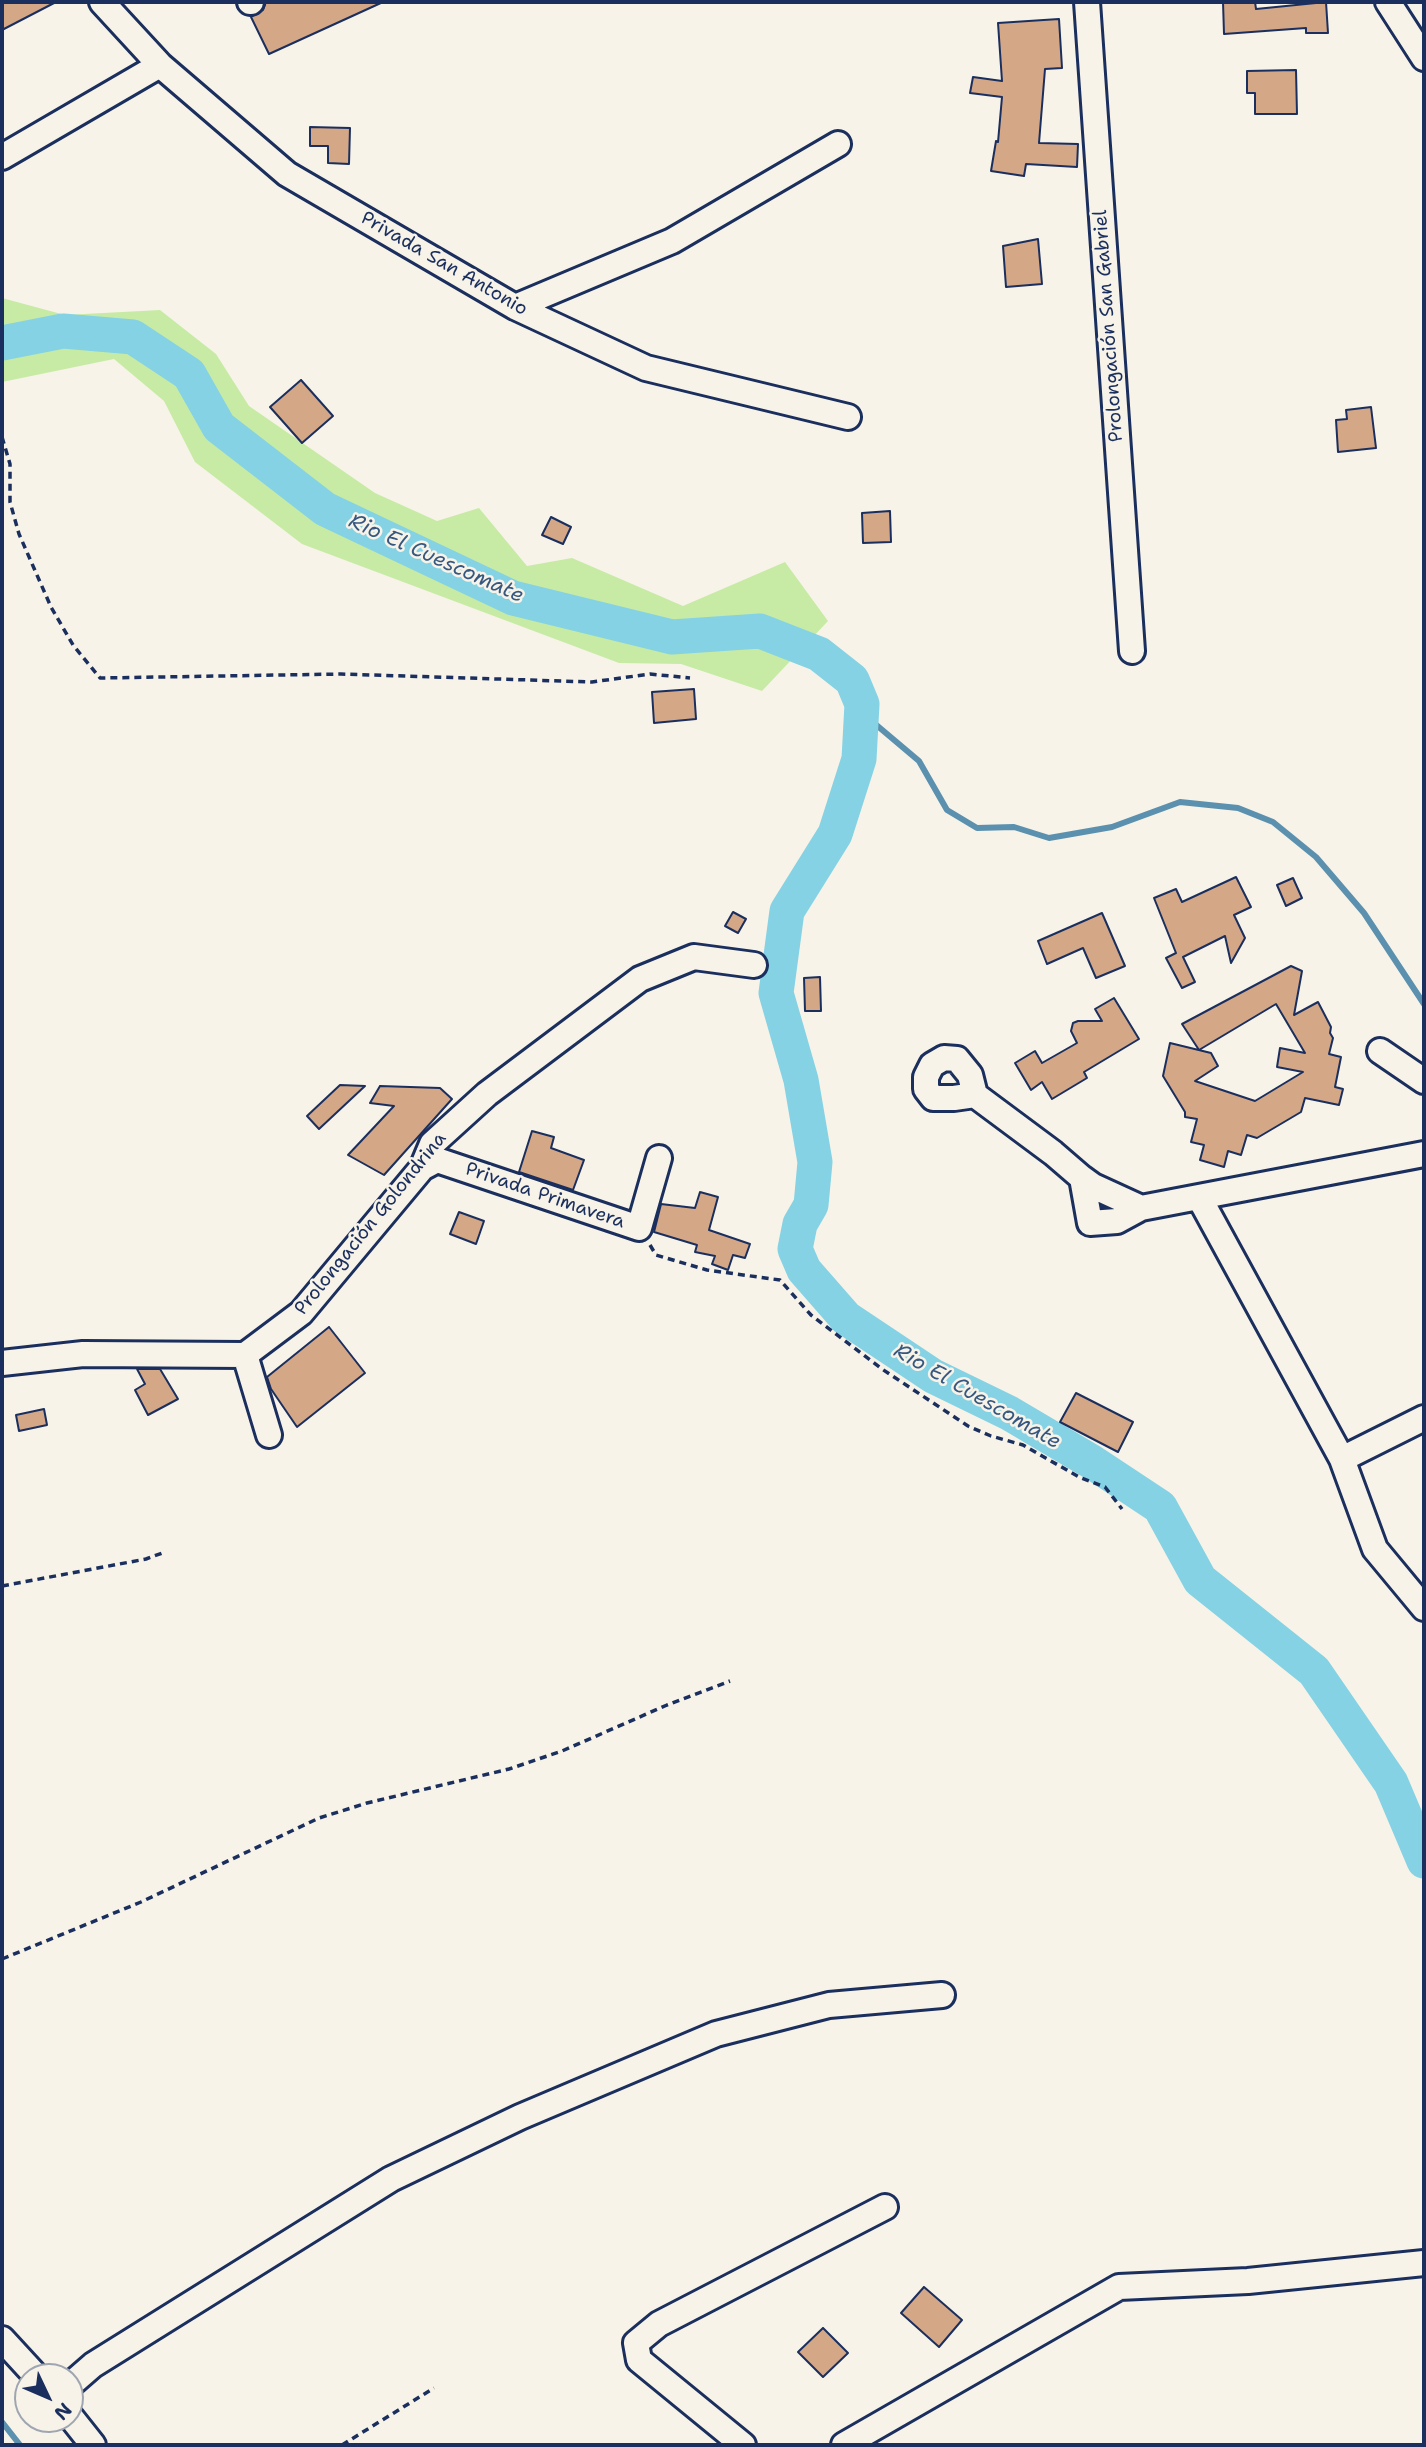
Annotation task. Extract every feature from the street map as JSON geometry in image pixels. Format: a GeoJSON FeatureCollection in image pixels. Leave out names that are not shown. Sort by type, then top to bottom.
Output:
{"type":"FeatureCollection","features":[{"type":"Feature","properties":{"kind":"street","name":"Privada San Antonio"},"geometry":{"type":"LineString","coordinates":[[102,2],[160,65],[287,174],[514,307],[646,368],[848,417]]}},
{"type":"Feature","properties":{"kind":"street","name":"Prolongación San Gabriel"},"geometry":{"type":"LineString","coordinates":[[1087,2],[1132,651]]}},
{"type":"Feature","properties":{"kind":"street"},"geometry":{"type":"LineString","coordinates":[[1388,2],[1424,58]]}},
{"type":"Feature","properties":{"kind":"street"},"geometry":{"type":"LineString","coordinates":[[2,158],[160,65]]}},
{"type":"Feature","properties":{"kind":"street"},"geometry":{"type":"LineString","coordinates":[[514,307],[672,241],[838,144]]}},
{"type":"Feature","properties":{"kind":"street","name":"Prolongación Golondrina"},"geometry":{"type":"LineString","coordinates":[[245,1355],[301,1313],[422,1168],[432,1144],[487,1094],[640,979],[694,957],[754,965]]}},
{"type":"Feature","properties":{"kind":"street"},"geometry":{"type":"LineString","coordinates":[[1380,1051],[1424,1081]]}},
{"type":"Feature","properties":{"kind":"street"},"geometry":{"type":"LineString","coordinates":[[975,1095],[1093,1186],[1141,1208]]}},
{"type":"Feature","properties":{"kind":"street"},"geometry":{"type":"LineString","coordinates":[[1082,1178],[1090,1223],[1117,1221],[1141,1208],[1424,1154]]}},
{"type":"Feature","properties":{"kind":"street","name":"Privada Primavera"},"geometry":{"type":"LineString","coordinates":[[422,1168],[437,1160],[639,1228],[659,1158]]}},
{"type":"Feature","properties":{"kind":"street"},"geometry":{"type":"LineString","coordinates":[[1199,1197],[1342,1459],[1375,1549],[1424,1608]]}},
{"type":"Feature","properties":{"kind":"street"},"geometry":{"type":"LineString","coordinates":[[2,1363],[83,1354],[245,1355],[269,1435]]}},
{"type":"Feature","properties":{"kind":"street"},"geometry":{"type":"LineString","coordinates":[[1342,1459],[1424,1418]]}},
{"type":"Feature","properties":{"kind":"street"},"geometry":{"type":"LineString","coordinates":[[84,2373],[391,2179],[520,2117],[716,2034],[829,2005],[942,1995]]}},
{"type":"Feature","properties":{"kind":"street"},"geometry":{"type":"LineString","coordinates":[[743,2445],[639,2360],[636,2343],[659,2325],[885,2207]]}},
{"type":"Feature","properties":{"kind":"street"},"geometry":{"type":"LineString","coordinates":[[844,2445],[1119,2287],[1248,2281],[1424,2263]]}},
{"type":"Feature","properties":{"kind":"street"},"geometry":{"type":"LineString","coordinates":[[2,2339],[24,2363]]}},
{"type":"Feature","properties":{"kind":"path"},"geometry":{"type":"LineString","coordinates":[[2,437],[10,464],[10,502],[19,534],[51,607],[73,645],[100,678],[341,674],[592,682],[650,674],[690,677]]}},
{"type":"Feature","properties":{"kind":"path"},"geometry":{"type":"LineString","coordinates":[[639,1228],[656,1255],[707,1270],[780,1280],[811,1315],[882,1369],[968,1426],[1023,1445],[1079,1477],[1105,1487],[1122,1509]]}},
{"type":"Feature","properties":{"kind":"path"},"geometry":{"type":"LineString","coordinates":[[2,1586],[146,1559],[164,1552]]}},
{"type":"Feature","properties":{"kind":"path"},"geometry":{"type":"LineString","coordinates":[[2,1959],[141,1902],[319,1818],[367,1803],[509,1769],[562,1751],[730,1681]]}},
{"type":"Feature","properties":{"kind":"path"},"geometry":{"type":"LineString","coordinates":[[342,2445],[434,2388]]}},
{"type":"Feature","properties":{"kind":"green space"},"geometry":{"type":"Polygon","coordinates":[[[2,298],[65,315],[160,310],[216,354],[249,406],[375,493],[437,521],[479,508],[527,566],[572,558],[683,606],[785,562],[828,621],[762,691],[681,664],[619,663],[302,544],[195,462],[164,401],[114,359],[2,382],[2,298]]]}},
{"type":"Feature","properties":{"kind":"building"},"geometry":{"type":"Polygon","coordinates":[[[2,2],[56,2],[2,30],[2,2]]]}},
{"type":"Feature","properties":{"kind":"building"},"geometry":{"type":"Polygon","coordinates":[[[266,2],[383,2],[269,54],[251,17],[263,10],[266,2]]]}},
{"type":"Feature","properties":{"kind":"building"},"geometry":{"type":"Polygon","coordinates":[[[1223,2],[1255,2],[1256,9],[1326,2],[1328,33],[1306,33],[1306,28],[1224,34],[1223,2]]]}},
{"type":"Feature","properties":{"kind":"building"},"geometry":{"type":"Polygon","coordinates":[[[1059,19],[1062,68],[1045,69],[1039,143],[1078,144],[1077,167],[1026,164],[1024,176],[991,171],[996,141],[998,142],[1002,97],[970,93],[973,77],[1002,81],[998,23],[1059,19]]]}},
{"type":"Feature","properties":{"kind":"building"},"geometry":{"type":"Polygon","coordinates":[[[1296,70],[1297,114],[1255,114],[1255,93],[1247,93],[1247,71],[1296,70]]]}},
{"type":"Feature","properties":{"kind":"building"},"geometry":{"type":"Polygon","coordinates":[[[310,127],[350,128],[349,164],[328,163],[328,146],[310,146],[310,127]]]}},
{"type":"Feature","properties":{"kind":"building"},"geometry":{"type":"Polygon","coordinates":[[[1038,239],[1042,284],[1006,287],[1003,246],[1038,239]]]}},
{"type":"Feature","properties":{"kind":"building"},"geometry":{"type":"Polygon","coordinates":[[[301,380],[333,416],[302,443],[270,407],[301,380]]]}},
{"type":"Feature","properties":{"kind":"building"},"geometry":{"type":"Polygon","coordinates":[[[1371,407],[1376,448],[1338,452],[1336,420],[1347,419],[1346,410],[1371,407]]]}},
{"type":"Feature","properties":{"kind":"building"},"geometry":{"type":"Polygon","coordinates":[[[890,511],[891,542],[863,543],[862,513],[890,511]]]}},
{"type":"Feature","properties":{"kind":"building"},"geometry":{"type":"Polygon","coordinates":[[[551,517],[571,527],[563,544],[542,535],[551,517]]]}},
{"type":"Feature","properties":{"kind":"building"},"geometry":{"type":"Polygon","coordinates":[[[694,689],[696,719],[654,723],[652,692],[694,689]]]}},
{"type":"Feature","properties":{"kind":"building"},"geometry":{"type":"Polygon","coordinates":[[[1236,877],[1251,907],[1234,915],[1245,938],[1231,963],[1225,936],[1183,957],[1195,982],[1182,988],[1166,958],[1176,953],[1154,898],[1176,889],[1182,902],[1236,877]]]}},
{"type":"Feature","properties":{"kind":"building"},"geometry":{"type":"Polygon","coordinates":[[[1293,878],[1302,898],[1286,906],[1277,885],[1293,878]]]}},
{"type":"Feature","properties":{"kind":"building"},"geometry":{"type":"Polygon","coordinates":[[[733,912],[746,919],[738,933],[725,926],[733,912]]]}},
{"type":"Feature","properties":{"kind":"building"},"geometry":{"type":"Polygon","coordinates":[[[1102,913],[1125,966],[1096,978],[1083,948],[1047,964],[1038,941],[1102,913]]]}},
{"type":"Feature","properties":{"kind":"building"},"geometry":{"type":"Polygon","coordinates":[[[1291,966],[1302,971],[1294,1015],[1318,1002],[1331,1027],[1333,1038],[1329,1054],[1341,1057],[1335,1087],[1343,1089],[1339,1105],[1305,1098],[1301,1112],[1257,1138],[1247,1135],[1241,1155],[1228,1151],[1224,1167],[1200,1160],[1204,1145],[1191,1142],[1197,1119],[1185,1117],[1185,1112],[1163,1076],[1170,1043],[1211,1053],[1218,1066],[1195,1081],[1255,1101],[1303,1072],[1277,1067],[1280,1048],[1305,1053],[1276,1004],[1199,1050],[1182,1024],[1291,966]]]}},
{"type":"Feature","properties":{"kind":"building"},"geometry":{"type":"Polygon","coordinates":[[[820,977],[821,1011],[805,1011],[804,978],[820,977]]]}},
{"type":"Feature","properties":{"kind":"building"},"geometry":{"type":"Polygon","coordinates":[[[1114,998],[1139,1039],[1084,1072],[1087,1078],[1052,1099],[1042,1082],[1031,1090],[1015,1063],[1035,1051],[1042,1063],[1077,1043],[1071,1031],[1073,1023],[1102,1021],[1095,1009],[1114,998]]]}},
{"type":"Feature","properties":{"kind":"building"},"geometry":{"type":"Polygon","coordinates":[[[340,1085],[365,1086],[319,1129],[307,1116],[340,1085]]]}},
{"type":"Feature","properties":{"kind":"building"},"geometry":{"type":"Polygon","coordinates":[[[380,1086],[440,1088],[452,1099],[384,1175],[348,1155],[394,1106],[370,1103],[380,1086]]]}},
{"type":"Feature","properties":{"kind":"building"},"geometry":{"type":"Polygon","coordinates":[[[532,1131],[554,1137],[551,1148],[584,1160],[573,1190],[519,1172],[532,1131]]]}},
{"type":"Feature","properties":{"kind":"building"},"geometry":{"type":"Polygon","coordinates":[[[700,1192],[718,1197],[709,1230],[750,1244],[745,1258],[733,1255],[728,1270],[712,1264],[715,1256],[695,1252],[697,1245],[654,1232],[661,1204],[695,1208],[700,1192]]]}},
{"type":"Feature","properties":{"kind":"building"},"geometry":{"type":"Polygon","coordinates":[[[459,1212],[484,1221],[476,1244],[450,1234],[459,1212]]]}},
{"type":"Feature","properties":{"kind":"building"},"geometry":{"type":"Polygon","coordinates":[[[329,1327],[365,1373],[297,1427],[271,1389],[267,1377],[329,1327]]]}},
{"type":"Feature","properties":{"kind":"building"},"geometry":{"type":"Polygon","coordinates":[[[137,1369],[160,1369],[178,1399],[148,1415],[135,1390],[145,1384],[137,1369]]]}},
{"type":"Feature","properties":{"kind":"building"},"geometry":{"type":"Polygon","coordinates":[[[1076,1393],[1133,1422],[1118,1452],[1060,1422],[1076,1393]]]}},
{"type":"Feature","properties":{"kind":"building"},"geometry":{"type":"Polygon","coordinates":[[[44,1409],[47,1425],[19,1431],[16,1415],[44,1409]]]}},
{"type":"Feature","properties":{"kind":"building"},"geometry":{"type":"Polygon","coordinates":[[[924,2287],[962,2320],[939,2347],[901,2313],[924,2287]]]}},
{"type":"Feature","properties":{"kind":"building"},"geometry":{"type":"Polygon","coordinates":[[[823,2328],[848,2353],[823,2377],[798,2352],[823,2328]]]}},
{"type":"Feature","properties":{"kind":"waterway","name":"Rio El Cuescomate"},"geometry":{"type":"LineString","coordinates":[[2,343],[63,331],[133,337],[189,374],[219,427],[325,509],[513,598],[672,637],[760,631],[819,654],[852,680],[862,704],[859,759],[835,834],[787,911],[776,993],[801,1080],[815,1162],[811,1205],[800,1224],[795,1249],[804,1270],[846,1318],[933,1376],[1009,1413],[1092,1462],[1160,1507],[1200,1580],[1314,1671],[1391,1783],[1424,1861]]}},
{"type":"Feature","properties":{"kind":"waterway"},"geometry":{"type":"LineString","coordinates":[[862,704],[874,723],[919,761],[947,810],[977,828],[1014,827],[1049,838],[1112,827],[1180,802],[1238,808],[1273,822],[1316,857],[1364,913],[1424,1004]]}},
{"type":"Feature","properties":{"kind":"waterway"},"geometry":{"type":"LineString","coordinates":[[2,2422],[20,2445]]}}]}
